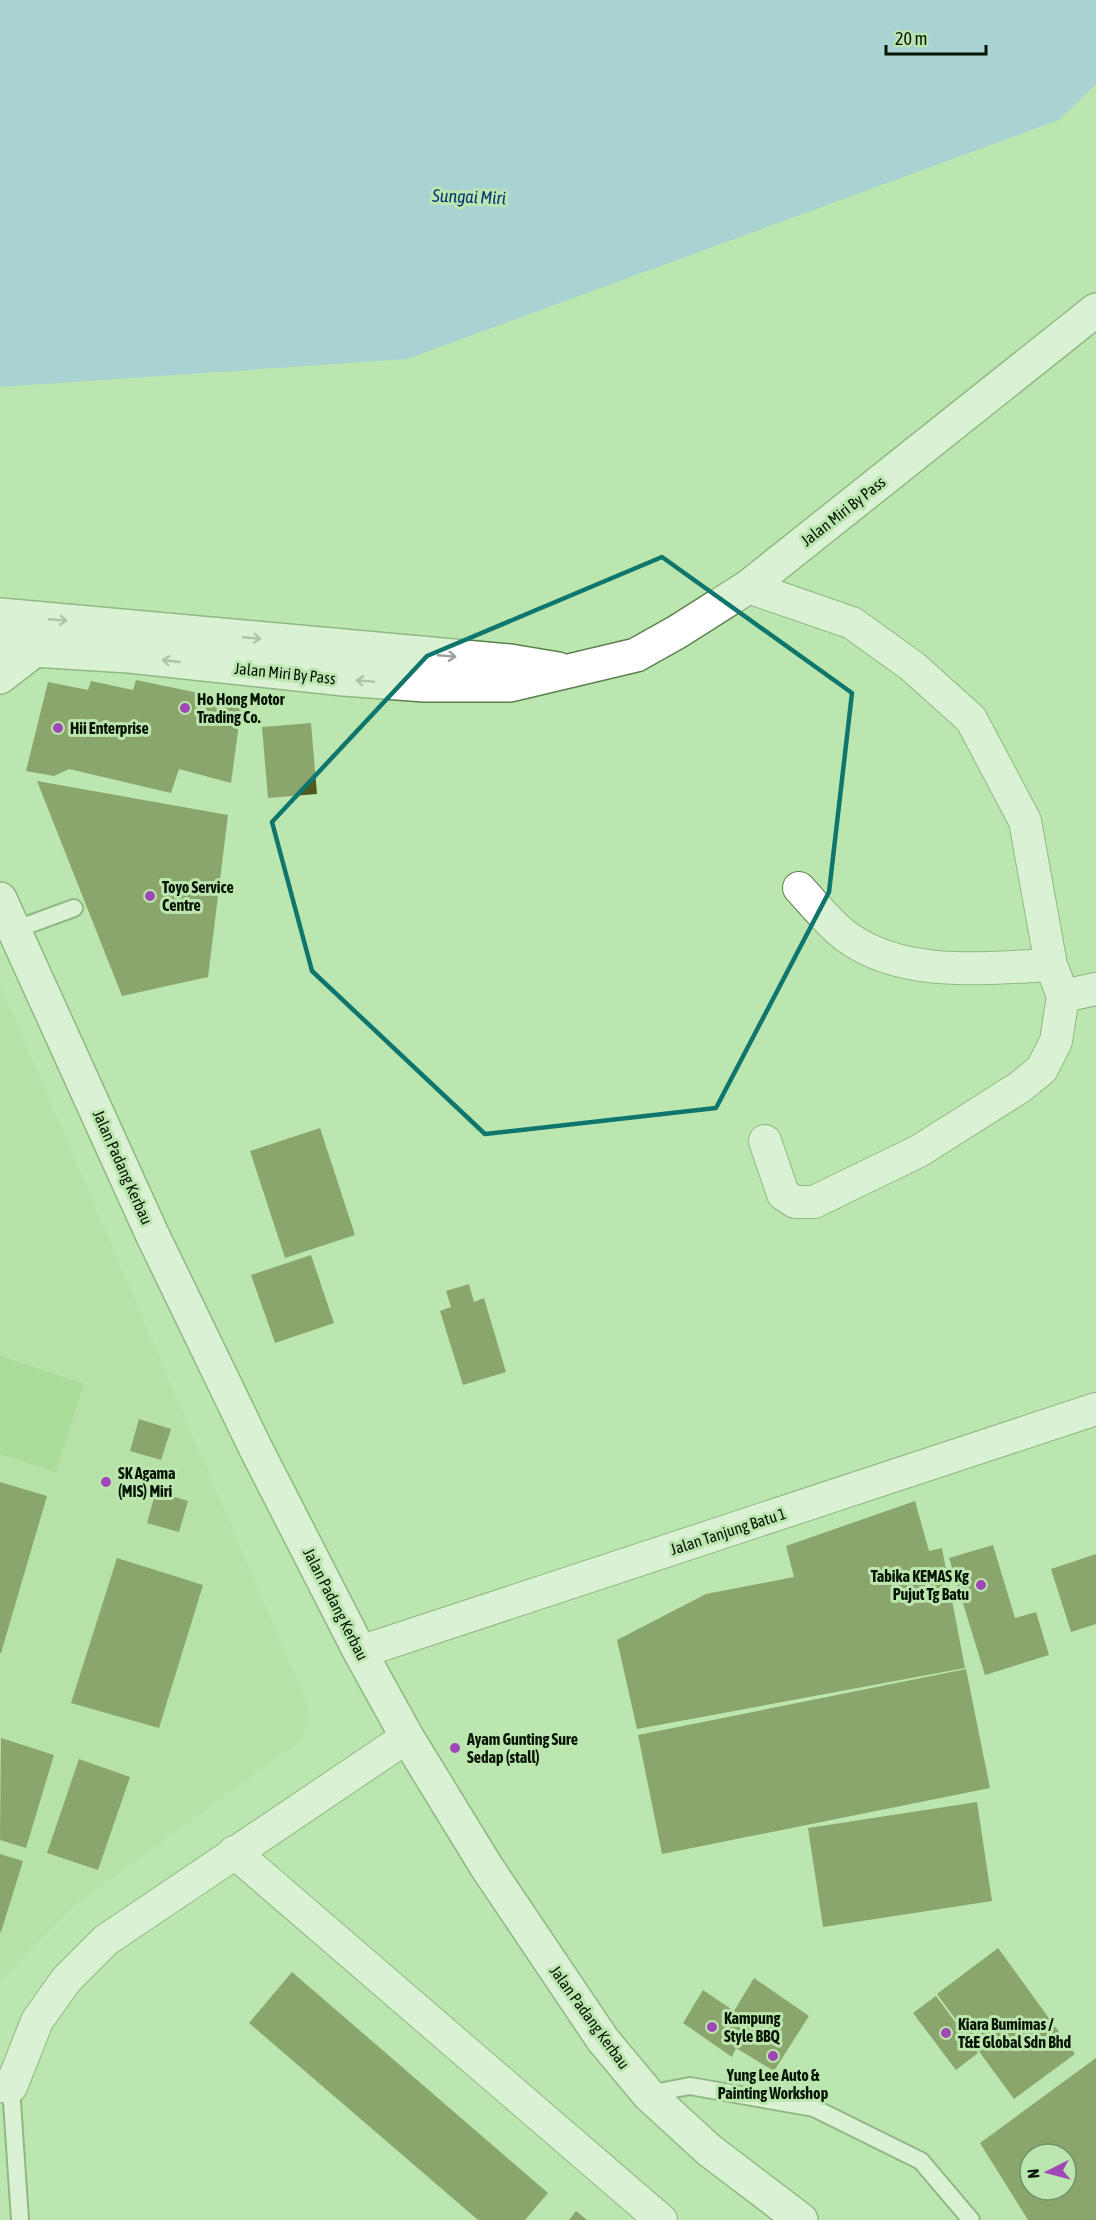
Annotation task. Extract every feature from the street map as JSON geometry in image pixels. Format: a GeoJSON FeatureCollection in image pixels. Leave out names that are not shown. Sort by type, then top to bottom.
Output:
{"type":"FeatureCollection","features":[{"type":"Feature","properties":{"kind":"street","name":"Jalan Miri By Pass"},"geometry":{"type":"LineString","coordinates":[[0,648],[425,685],[510,685],[636,655],[677,632],[748,586],[1096,310]]}},
{"type":"Feature","properties":{"kind":"street"},"geometry":{"type":"LineString","coordinates":[[748,586],[852,623],[912,666],[971,719],[1025,821],[1051,965],[1063,996],[1056,1041],[1042,1069],[1020,1087],[919,1151],[814,1202],[795,1202],[783,1194],[765,1141]]}},
{"type":"Feature","properties":{"kind":"street","name":"Jalan Miri By Pass"},"geometry":{"type":"LineString","coordinates":[[0,615],[510,661],[568,671]]}},
{"type":"Feature","properties":{"kind":"street"},"geometry":{"type":"LineString","coordinates":[[0,677],[35,650]]}},
{"type":"Feature","properties":{"kind":"street"},"geometry":{"type":"LineString","coordinates":[[799,888],[846,936],[886,958],[933,966],[1002,968],[1051,965]]}},
{"type":"Feature","properties":{"kind":"street","name":"Jalan Padang Kerbau"},"geometry":{"type":"LineString","coordinates":[[0,899],[162,1253],[257,1451],[360,1652],[407,1737],[486,1866],[603,2040],[648,2094],[709,2150],[801,2220]]}},
{"type":"Feature","properties":{"kind":"street"},"geometry":{"type":"LineString","coordinates":[[1063,996],[1096,989]]}},
{"type":"Feature","properties":{"kind":"street","name":"Jalan Tanjung Batu 1"},"geometry":{"type":"LineString","coordinates":[[360,1652],[1096,1409]]}},
{"type":"Feature","properties":{"kind":"street"},"geometry":{"type":"LineString","coordinates":[[6,2086],[37,2021],[66,1980],[106,1940],[407,1737]]}},
{"type":"Feature","properties":{"kind":"street"},"geometry":{"type":"LineString","coordinates":[[234,1852],[661,2220]]}},
{"type":"Feature","properties":{"kind":"lane"},"geometry":{"type":"LineString","coordinates":[[14,930],[74,908]]}},
{"type":"Feature","properties":{"kind":"lane"},"geometry":{"type":"LineString","coordinates":[[6,2086],[20,2220]]}},
{"type":"Feature","properties":{"kind":"lane"},"geometry":{"type":"LineString","coordinates":[[648,2094],[690,2086],[814,2108],[921,2161],[971,2220]]}},
{"type":"Feature","properties":{"kind":"highlighted area"},"geometry":{"type":"Polygon","coordinates":[[[662,557],[852,693],[829,892],[716,1108],[485,1134],[312,971],[272,822],[427,656],[662,557]]]}},
{"type":"Feature","properties":{"kind":"shaded area","name":"SK Agama (MIS) Miri"},"geometry":{"type":"Polygon","coordinates":[[[0,984],[310,1710],[304,1738],[75,1905],[0,1982],[0,984]]]}},
{"type":"Feature","properties":{"kind":"shaded area"},"geometry":{"type":"Polygon","coordinates":[[[0,1356],[84,1384],[56,1472],[0,1454],[0,1356]]]}},
{"type":"Feature","properties":{"kind":"water","name":"Sungai Miri"},"geometry":{"type":"Polygon","coordinates":[[[0,0],[1096,0],[1096,84],[1059,120],[407,359],[0,387],[0,0]]]}},
{"type":"Feature","properties":{"kind":"building"},"geometry":{"type":"Polygon","coordinates":[[[136,680],[242,702],[231,783],[179,769],[171,793],[69,769],[54,776],[26,771],[48,682],[88,690],[91,681],[133,690],[136,680]]]}},
{"type":"Feature","properties":{"kind":"building"},"geometry":{"type":"Polygon","coordinates":[[[311,723],[317,794],[268,798],[262,727],[311,723]]]}},
{"type":"Feature","properties":{"kind":"building","name":"Toyo Service Centre"},"geometry":{"type":"Polygon","coordinates":[[[37,781],[228,815],[208,977],[122,996],[37,781]]]}},
{"type":"Feature","properties":{"kind":"building"},"geometry":{"type":"Polygon","coordinates":[[[320,1128],[355,1235],[285,1258],[250,1151],[320,1128]]]}},
{"type":"Feature","properties":{"kind":"building"},"geometry":{"type":"Polygon","coordinates":[[[311,1255],[334,1323],[275,1343],[251,1275],[311,1255]]]}},
{"type":"Feature","properties":{"kind":"building"},"geometry":{"type":"Polygon","coordinates":[[[469,1284],[474,1302],[484,1298],[506,1372],[463,1385],[440,1311],[451,1307],[446,1291],[469,1284]]]}},
{"type":"Feature","properties":{"kind":"building"},"geometry":{"type":"Polygon","coordinates":[[[139,1419],[171,1429],[161,1460],[130,1451],[139,1419]]]}},
{"type":"Feature","properties":{"kind":"building"},"geometry":{"type":"Polygon","coordinates":[[[0,1482],[47,1496],[1,1653],[0,1653],[0,1482]]]}},
{"type":"Feature","properties":{"kind":"building"},"geometry":{"type":"Polygon","coordinates":[[[156,1491],[188,1501],[179,1532],[147,1523],[156,1491]]]}},
{"type":"Feature","properties":{"kind":"building"},"geometry":{"type":"Polygon","coordinates":[[[915,1501],[929,1551],[942,1548],[965,1668],[637,1729],[617,1640],[706,1594],[794,1577],[786,1546],[915,1501]]]}},
{"type":"Feature","properties":{"kind":"building","name":"Tabika KEMAS Kg Pujut Tg Batu"},"geometry":{"type":"Polygon","coordinates":[[[993,1545],[1015,1618],[1036,1612],[1049,1655],[985,1675],[949,1558],[993,1545]]]}},
{"type":"Feature","properties":{"kind":"building"},"geometry":{"type":"Polygon","coordinates":[[[1096,1554],[1096,1624],[1071,1632],[1051,1569],[1096,1554]]]}},
{"type":"Feature","properties":{"kind":"building"},"geometry":{"type":"Polygon","coordinates":[[[117,1558],[203,1585],[159,1728],[71,1703],[117,1558]]]}},
{"type":"Feature","properties":{"kind":"building"},"geometry":{"type":"Polygon","coordinates":[[[966,1669],[990,1788],[662,1854],[638,1735],[966,1669]]]}},
{"type":"Feature","properties":{"kind":"building"},"geometry":{"type":"Polygon","coordinates":[[[1,1738],[54,1755],[26,1848],[0,1840],[1,1738]]]}},
{"type":"Feature","properties":{"kind":"building"},"geometry":{"type":"Polygon","coordinates":[[[79,1759],[130,1777],[98,1870],[47,1853],[79,1759]]]}},
{"type":"Feature","properties":{"kind":"building"},"geometry":{"type":"Polygon","coordinates":[[[977,1802],[992,1901],[823,1927],[808,1828],[977,1802]]]}},
{"type":"Feature","properties":{"kind":"building"},"geometry":{"type":"Polygon","coordinates":[[[0,1854],[23,1861],[1,1932],[0,1932],[0,1854]]]}},
{"type":"Feature","properties":{"kind":"building"},"geometry":{"type":"Polygon","coordinates":[[[998,1948],[1075,2054],[1014,2099],[937,1994],[998,1948]]]}},
{"type":"Feature","properties":{"kind":"building"},"geometry":{"type":"Polygon","coordinates":[[[292,1972],[548,2193],[525,2220],[478,2220],[249,2023],[292,1972]]]}},
{"type":"Feature","properties":{"kind":"building"},"geometry":{"type":"Polygon","coordinates":[[[754,1978],[809,2016],[774,2071],[736,2048],[732,2057],[683,2023],[703,1990],[734,2011],[754,1978]]]}},
{"type":"Feature","properties":{"kind":"building","name":"Kiara Bumimas / T&E Global Sdn Bhd"},"geometry":{"type":"Polygon","coordinates":[[[936,1996],[978,2053],[956,2070],[913,2013],[936,1996]]]}},
{"type":"Feature","properties":{"kind":"building"},"geometry":{"type":"Polygon","coordinates":[[[1096,2058],[1096,2220],[1028,2220],[980,2143],[1096,2058]]]}},
{"type":"Feature","properties":{"kind":"building"},"geometry":{"type":"Polygon","coordinates":[[[576,2211],[587,2220],[569,2220],[576,2211]]]}},
{"type":"Feature","properties":{"kind":"place","name":"Ho Hong Motor Trading Co."},"geometry":{"type":"Point","coordinates":[185,708]}},
{"type":"Feature","properties":{"kind":"place","name":"Hii Enterprise"},"geometry":{"type":"Point","coordinates":[58,728]}},
{"type":"Feature","properties":{"kind":"place","name":"Toyo Service Centre"},"geometry":{"type":"Point","coordinates":[150,896]}},
{"type":"Feature","properties":{"kind":"place","name":"SK Agama (MIS) Miri"},"geometry":{"type":"Point","coordinates":[106,1482]}},
{"type":"Feature","properties":{"kind":"place","name":"Tabika KEMAS Kg Pujut Tg Batu"},"geometry":{"type":"Point","coordinates":[981,1585]}},
{"type":"Feature","properties":{"kind":"place","name":"Ayam Gunting Sure Sedap (stall)"},"geometry":{"type":"Point","coordinates":[455,1748]}},
{"type":"Feature","properties":{"kind":"place","name":"Kampung Style BBQ"},"geometry":{"type":"Point","coordinates":[712,2027]}},
{"type":"Feature","properties":{"kind":"place","name":"Kiara Bumimas / T&E Global Sdn Bhd"},"geometry":{"type":"Point","coordinates":[946,2033]}},
{"type":"Feature","properties":{"kind":"place","name":"Yung Lee Auto & Painting Workshop"},"geometry":{"type":"Point","coordinates":[773,2056]}}]}
